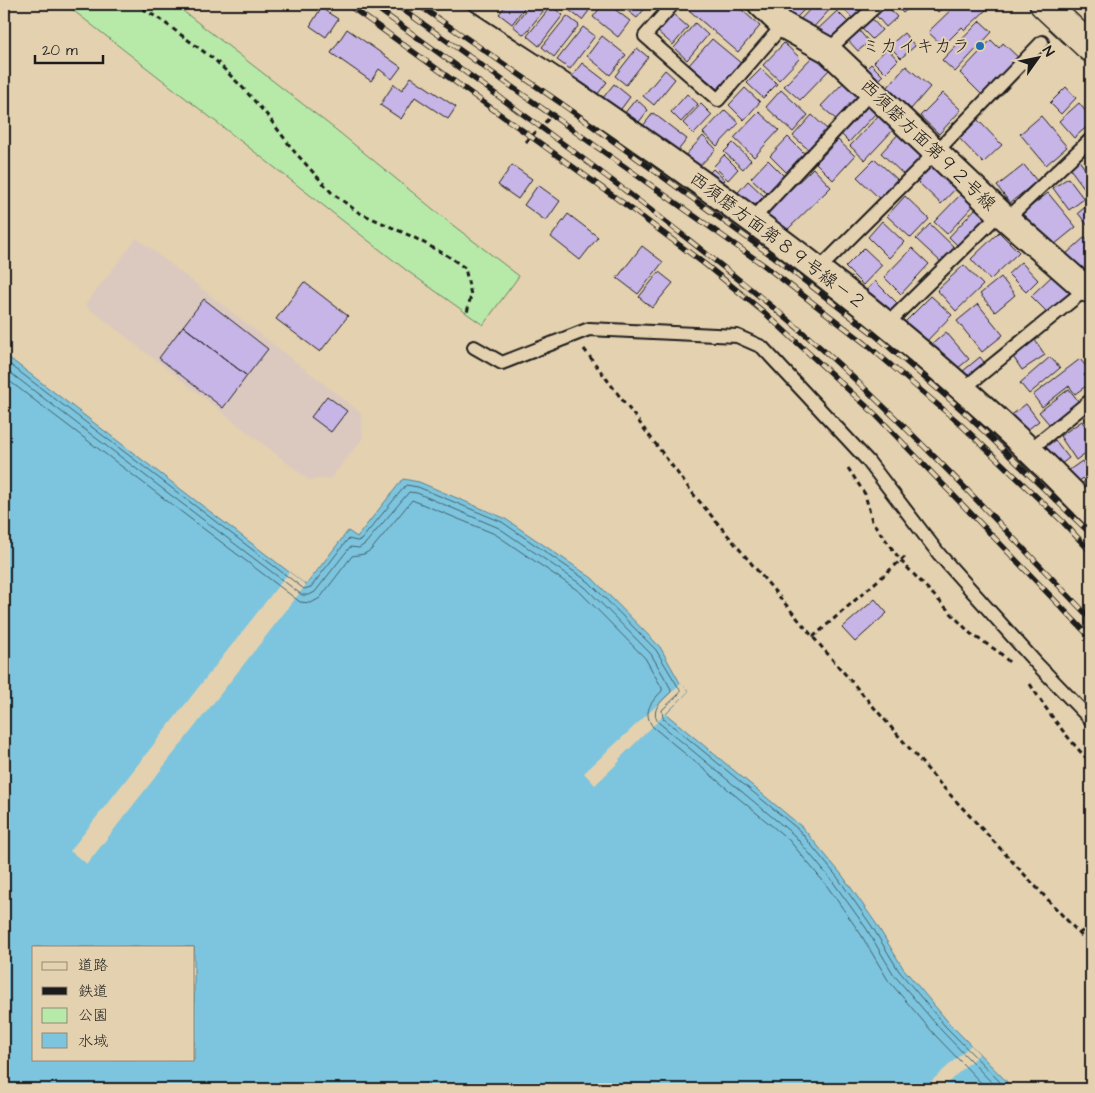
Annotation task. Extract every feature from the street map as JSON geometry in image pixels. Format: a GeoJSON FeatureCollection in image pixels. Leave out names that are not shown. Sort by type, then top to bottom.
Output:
{"type":"FeatureCollection","features":[{"type":"Feature","properties":{"kind":"highway"},"geometry":{"type":"LineString","coordinates":[[1044,4],[1091,48]]}},
{"type":"Feature","properties":{"kind":"street","name":"西須磨方面第９２号線"},"geometry":{"type":"LineString","coordinates":[[761,4],[784,25],[828,50],[1004,216],[1089,287]]}},
{"type":"Feature","properties":{"kind":"street","name":"西須磨方面第８９号線－２"},"geometry":{"type":"LineString","coordinates":[[446,6],[572,93],[819,269],[963,389],[1090,508]]}},
{"type":"Feature","properties":{"kind":"lane"},"geometry":{"type":"LineString","coordinates":[[673,4],[645,36],[718,100],[784,25]]}},
{"type":"Feature","properties":{"kind":"lane"},"geometry":{"type":"LineString","coordinates":[[828,50],[878,4]]}},
{"type":"Feature","properties":{"kind":"lane"},"geometry":{"type":"LineString","coordinates":[[819,269],[1042,42]]}},
{"type":"Feature","properties":{"kind":"lane"},"geometry":{"type":"LineString","coordinates":[[752,220],[872,91]]}},
{"type":"Feature","properties":{"kind":"lane"},"geometry":{"type":"LineString","coordinates":[[887,324],[1004,216],[1091,140]]}},
{"type":"Feature","properties":{"kind":"lane"},"geometry":{"type":"LineString","coordinates":[[963,389],[1089,287]]}},
{"type":"Feature","properties":{"kind":"lane"},"geometry":{"type":"LineString","coordinates":[[474,347],[502,363],[589,329],[737,336],[762,346],[868,461],[939,554],[1037,664],[1091,720]]}},
{"type":"Feature","properties":{"kind":"lane"},"geometry":{"type":"LineString","coordinates":[[1028,451],[1091,400]]}},
{"type":"Feature","properties":{"kind":"path"},"geometry":{"type":"LineString","coordinates":[[135,4],[161,20],[215,60],[267,115],[293,150],[332,193],[358,212],[413,237],[448,256],[465,268],[471,295],[467,313]]}},
{"type":"Feature","properties":{"kind":"path"},"geometry":{"type":"LineString","coordinates":[[526,142],[572,93]]}},
{"type":"Feature","properties":{"kind":"path"},"geometry":{"type":"LineString","coordinates":[[573,335],[694,496],[813,637],[942,786],[1091,946]]}},
{"type":"Feature","properties":{"kind":"path"},"geometry":{"type":"LineString","coordinates":[[847,465],[865,494],[872,522],[901,560],[971,634],[999,652],[1010,663]]}},
{"type":"Feature","properties":{"kind":"path"},"geometry":{"type":"LineString","coordinates":[[813,637],[907,555]]}},
{"type":"Feature","properties":{"kind":"path"},"geometry":{"type":"LineString","coordinates":[[1028,681],[1070,742],[1091,763]]}},
{"type":"Feature","properties":{"kind":"path"},"geometry":{"type":"LineString","coordinates":[[1079,934],[1091,922]]}},
{"type":"Feature","properties":{"kind":"shaded area"},"geometry":{"type":"Polygon","coordinates":[[[137,238],[361,413],[363,438],[331,478],[309,480],[85,305],[137,238]]]}},
{"type":"Feature","properties":{"kind":"green space"},"geometry":{"type":"Polygon","coordinates":[[[65,4],[174,4],[519,276],[483,325],[406,270],[65,4]]]}},
{"type":"Feature","properties":{"kind":"water"},"geometry":{"type":"Polygon","coordinates":[[[4,354],[306,585],[348,531],[357,537],[403,479],[419,482],[504,518],[592,578],[660,647],[680,683],[689,691],[666,714],[802,827],[842,875],[875,922],[903,968],[949,1023],[1014,1089],[4,1089],[4,354]]]}},
{"type":"Feature","properties":{"kind":"pier"},"geometry":{"type":"Polygon","coordinates":[[[289,572],[306,585],[87,864],[70,851],[289,572]]]}},
{"type":"Feature","properties":{"kind":"pier"},"geometry":{"type":"Polygon","coordinates":[[[681,683],[689,691],[595,785],[584,773],[681,683]]]}},
{"type":"Feature","properties":{"kind":"pier"},"geometry":{"type":"Polygon","coordinates":[[[971,1045],[979,1054],[941,1089],[919,1089],[924,1084],[926,1086],[971,1045]]]}},
{"type":"Feature","properties":{"kind":"building"},"geometry":{"type":"Polygon","coordinates":[[[507,4],[527,4],[512,24],[499,14],[507,4]]]}},
{"type":"Feature","properties":{"kind":"building"},"geometry":{"type":"Polygon","coordinates":[[[530,4],[548,5],[524,35],[513,26],[530,4]]]}},
{"type":"Feature","properties":{"kind":"building"},"geometry":{"type":"Polygon","coordinates":[[[574,4],[594,4],[582,20],[569,10],[574,4]]]}},
{"type":"Feature","properties":{"kind":"building"},"geometry":{"type":"Polygon","coordinates":[[[603,4],[608,4],[630,21],[618,37],[593,17],[603,4]]]}},
{"type":"Feature","properties":{"kind":"building"},"geometry":{"type":"Polygon","coordinates":[[[619,4],[641,4],[646,7],[637,18],[619,4]]]}},
{"type":"Feature","properties":{"kind":"building"},"geometry":{"type":"Polygon","coordinates":[[[686,4],[735,4],[760,26],[738,52],[684,6],[686,4]]]}},
{"type":"Feature","properties":{"kind":"building"},"geometry":{"type":"Polygon","coordinates":[[[793,4],[810,4],[794,20],[786,12],[793,4]]]}},
{"type":"Feature","properties":{"kind":"building"},"geometry":{"type":"Polygon","coordinates":[[[815,4],[835,4],[809,32],[798,22],[815,4]]]}},
{"type":"Feature","properties":{"kind":"building"},"geometry":{"type":"Polygon","coordinates":[[[870,4],[854,20],[840,5],[870,4]]]}},
{"type":"Feature","properties":{"kind":"building"},"geometry":{"type":"Polygon","coordinates":[[[881,4],[885,4],[897,17],[886,27],[873,12],[881,4]]]}},
{"type":"Feature","properties":{"kind":"building"},"geometry":{"type":"Polygon","coordinates":[[[894,4],[913,4],[903,13],[894,4]]]}},
{"type":"Feature","properties":{"kind":"building"},"geometry":{"type":"Polygon","coordinates":[[[930,4],[947,4],[938,12],[930,4]]]}},
{"type":"Feature","properties":{"kind":"building"},"geometry":{"type":"Polygon","coordinates":[[[957,4],[982,4],[987,9],[965,30],[962,27],[943,46],[928,32],[957,4]]]}},
{"type":"Feature","properties":{"kind":"building"},"geometry":{"type":"Polygon","coordinates":[[[551,6],[563,15],[539,46],[527,36],[551,6]]]}},
{"type":"Feature","properties":{"kind":"building"},"geometry":{"type":"Polygon","coordinates":[[[321,8],[338,19],[326,37],[310,26],[321,8]]]}},
{"type":"Feature","properties":{"kind":"building"},"geometry":{"type":"Polygon","coordinates":[[[837,11],[849,23],[829,42],[817,30],[837,11]]]}},
{"type":"Feature","properties":{"kind":"building"},"geometry":{"type":"Polygon","coordinates":[[[673,14],[688,27],[673,45],[658,32],[673,14]]]}},
{"type":"Feature","properties":{"kind":"building"},"geometry":{"type":"Polygon","coordinates":[[[567,16],[579,25],[554,57],[542,47],[567,16]]]}},
{"type":"Feature","properties":{"kind":"building"},"geometry":{"type":"Polygon","coordinates":[[[869,16],[882,30],[872,39],[859,26],[869,16]]]}},
{"type":"Feature","properties":{"kind":"building"},"geometry":{"type":"Polygon","coordinates":[[[980,21],[992,32],[955,72],[942,60],[980,21]]]}},
{"type":"Feature","properties":{"kind":"building"},"geometry":{"type":"Polygon","coordinates":[[[695,23],[708,35],[687,60],[674,48],[695,23]]]}},
{"type":"Feature","properties":{"kind":"building"},"geometry":{"type":"Polygon","coordinates":[[[583,27],[595,36],[570,69],[557,60],[583,27]]]}},
{"type":"Feature","properties":{"kind":"building"},"geometry":{"type":"Polygon","coordinates":[[[856,27],[869,42],[858,51],[845,37],[856,27]]]}},
{"type":"Feature","properties":{"kind":"building"},"geometry":{"type":"Polygon","coordinates":[[[347,29],[401,67],[392,79],[379,69],[371,81],[331,53],[347,29]]]}},
{"type":"Feature","properties":{"kind":"building"},"geometry":{"type":"Polygon","coordinates":[[[904,33],[915,46],[901,58],[889,46],[904,33]]]}},
{"type":"Feature","properties":{"kind":"building"},"geometry":{"type":"Polygon","coordinates":[[[602,36],[626,55],[610,75],[587,56],[602,36]]]}},
{"type":"Feature","properties":{"kind":"building"},"geometry":{"type":"Polygon","coordinates":[[[712,39],[742,64],[719,90],[689,65],[712,39]]]}},
{"type":"Feature","properties":{"kind":"building"},"geometry":{"type":"Polygon","coordinates":[[[991,40],[999,48],[1003,43],[1022,61],[985,98],[960,73],[991,40]]]}},
{"type":"Feature","properties":{"kind":"building"},"geometry":{"type":"Polygon","coordinates":[[[784,43],[800,58],[779,80],[763,65],[784,43]]]}},
{"type":"Feature","properties":{"kind":"building"},"geometry":{"type":"Polygon","coordinates":[[[637,48],[648,57],[626,85],[615,76],[637,48]]]}},
{"type":"Feature","properties":{"kind":"building"},"geometry":{"type":"Polygon","coordinates":[[[887,48],[898,60],[885,73],[874,62],[887,48]]]}},
{"type":"Feature","properties":{"kind":"building"},"geometry":{"type":"Polygon","coordinates":[[[814,55],[829,70],[800,100],[784,86],[814,55]]]}},
{"type":"Feature","properties":{"kind":"building"},"geometry":{"type":"Polygon","coordinates":[[[582,63],[607,82],[593,100],[568,81],[582,63]]]}},
{"type":"Feature","properties":{"kind":"building"},"geometry":{"type":"Polygon","coordinates":[[[871,64],[883,76],[872,87],[860,75],[871,64]]]}},
{"type":"Feature","properties":{"kind":"building"},"geometry":{"type":"Polygon","coordinates":[[[906,66],[930,87],[911,109],[887,88],[906,66]]]}},
{"type":"Feature","properties":{"kind":"building"},"geometry":{"type":"Polygon","coordinates":[[[761,69],[777,84],[763,98],[747,83],[761,69]]]}},
{"type":"Feature","properties":{"kind":"building"},"geometry":{"type":"Polygon","coordinates":[[[665,70],[675,79],[654,105],[643,96],[665,70]]]}},
{"type":"Feature","properties":{"kind":"building"},"geometry":{"type":"Polygon","coordinates":[[[411,77],[456,107],[448,119],[415,97],[401,119],[380,105],[394,84],[402,90],[411,77]]]}},
{"type":"Feature","properties":{"kind":"building"},"geometry":{"type":"Polygon","coordinates":[[[843,83],[860,98],[838,121],[821,106],[843,83]]]}},
{"type":"Feature","properties":{"kind":"building"},"geometry":{"type":"Polygon","coordinates":[[[614,84],[630,97],[615,117],[598,104],[614,84]]]}},
{"type":"Feature","properties":{"kind":"building"},"geometry":{"type":"Polygon","coordinates":[[[1066,87],[1076,98],[1061,114],[1050,103],[1066,87]]]}},
{"type":"Feature","properties":{"kind":"building"},"geometry":{"type":"Polygon","coordinates":[[[745,88],[760,102],[744,120],[729,105],[745,88]]]}},
{"type":"Feature","properties":{"kind":"building"},"geometry":{"type":"Polygon","coordinates":[[[781,90],[808,115],[793,132],[766,107],[781,90]]]}},
{"type":"Feature","properties":{"kind":"building"},"geometry":{"type":"Polygon","coordinates":[[[943,93],[961,110],[939,134],[920,116],[943,93]]]}},
{"type":"Feature","properties":{"kind":"building"},"geometry":{"type":"Polygon","coordinates":[[[687,94],[698,104],[681,122],[671,112],[687,94]]]}},
{"type":"Feature","properties":{"kind":"building"},"geometry":{"type":"Polygon","coordinates":[[[636,99],[648,110],[633,130],[619,120],[636,99]]]}},
{"type":"Feature","properties":{"kind":"building"},"geometry":{"type":"Polygon","coordinates":[[[1079,103],[1091,118],[1091,123],[1074,138],[1059,121],[1079,103]]]}},
{"type":"Feature","properties":{"kind":"building"},"geometry":{"type":"Polygon","coordinates":[[[701,104],[712,115],[694,134],[683,123],[701,104]]]}},
{"type":"Feature","properties":{"kind":"building"},"geometry":{"type":"Polygon","coordinates":[[[869,105],[877,112],[849,142],[841,134],[869,105]]]}},
{"type":"Feature","properties":{"kind":"building"},"geometry":{"type":"Polygon","coordinates":[[[725,110],[739,123],[717,146],[703,133],[725,110]]]}},
{"type":"Feature","properties":{"kind":"building"},"geometry":{"type":"Polygon","coordinates":[[[759,112],[779,130],[754,157],[734,138],[759,112]]]}},
{"type":"Feature","properties":{"kind":"building"},"geometry":{"type":"Polygon","coordinates":[[[653,113],[687,139],[673,157],[639,131],[653,113]]]}},
{"type":"Feature","properties":{"kind":"building"},"geometry":{"type":"Polygon","coordinates":[[[812,115],[829,131],[810,151],[793,136],[812,115]]]}},
{"type":"Feature","properties":{"kind":"building"},"geometry":{"type":"Polygon","coordinates":[[[879,115],[894,129],[865,160],[850,146],[879,115]]]}},
{"type":"Feature","properties":{"kind":"building"},"geometry":{"type":"Polygon","coordinates":[[[1041,116],[1067,147],[1046,165],[1020,134],[1041,116]]]}},
{"type":"Feature","properties":{"kind":"building"},"geometry":{"type":"Polygon","coordinates":[[[976,118],[1002,145],[983,163],[957,136],[976,118]]]}},
{"type":"Feature","properties":{"kind":"building"},"geometry":{"type":"Polygon","coordinates":[[[902,130],[926,152],[904,175],[881,153],[902,130]]]}},
{"type":"Feature","properties":{"kind":"building"},"geometry":{"type":"Polygon","coordinates":[[[703,136],[716,149],[694,172],[681,160],[703,136]]]}},
{"type":"Feature","properties":{"kind":"building"},"geometry":{"type":"Polygon","coordinates":[[[788,137],[805,154],[787,173],[770,156],[788,137]]]}},
{"type":"Feature","properties":{"kind":"building"},"geometry":{"type":"Polygon","coordinates":[[[838,140],[855,156],[833,180],[816,163],[838,140]]]}},
{"type":"Feature","properties":{"kind":"building"},"geometry":{"type":"Polygon","coordinates":[[[733,143],[751,160],[743,169],[724,152],[733,143]]]}},
{"type":"Feature","properties":{"kind":"building"},"geometry":{"type":"Polygon","coordinates":[[[724,155],[738,169],[728,180],[714,166],[724,155]]]}},
{"type":"Feature","properties":{"kind":"building"},"geometry":{"type":"Polygon","coordinates":[[[875,159],[897,179],[879,198],[857,177],[875,159]]]}},
{"type":"Feature","properties":{"kind":"building"},"geometry":{"type":"Polygon","coordinates":[[[1078,159],[1088,173],[1091,170],[1091,191],[1088,193],[1068,166],[1078,159]]]}},
{"type":"Feature","properties":{"kind":"building"},"geometry":{"type":"Polygon","coordinates":[[[768,160],[784,176],[768,194],[751,178],[768,160]]]}},
{"type":"Feature","properties":{"kind":"building"},"geometry":{"type":"Polygon","coordinates":[[[934,161],[959,185],[941,204],[916,180],[934,161]]]}},
{"type":"Feature","properties":{"kind":"building"},"geometry":{"type":"Polygon","coordinates":[[[512,165],[532,179],[518,199],[498,185],[512,165]]]}},
{"type":"Feature","properties":{"kind":"building"},"geometry":{"type":"Polygon","coordinates":[[[1024,165],[1037,181],[1010,203],[997,186],[1024,165]]]}},
{"type":"Feature","properties":{"kind":"building"},"geometry":{"type":"Polygon","coordinates":[[[813,168],[831,187],[784,233],[765,214],[813,168]]]}},
{"type":"Feature","properties":{"kind":"building"},"geometry":{"type":"Polygon","coordinates":[[[713,169],[725,180],[717,189],[705,177],[713,169]]]}},
{"type":"Feature","properties":{"kind":"building"},"geometry":{"type":"Polygon","coordinates":[[[1068,178],[1084,199],[1069,210],[1053,188],[1068,178]]]}},
{"type":"Feature","properties":{"kind":"building"},"geometry":{"type":"Polygon","coordinates":[[[748,181],[764,196],[747,213],[732,199],[748,181]]]}},
{"type":"Feature","properties":{"kind":"building"},"geometry":{"type":"Polygon","coordinates":[[[538,185],[560,201],[546,221],[524,205],[538,185]]]}},
{"type":"Feature","properties":{"kind":"building"},"geometry":{"type":"Polygon","coordinates":[[[963,192],[975,204],[947,234],[934,222],[963,192]]]}},
{"type":"Feature","properties":{"kind":"building"},"geometry":{"type":"Polygon","coordinates":[[[1048,193],[1076,227],[1049,249],[1021,214],[1048,193]]]}},
{"type":"Feature","properties":{"kind":"building"},"geometry":{"type":"Polygon","coordinates":[[[905,196],[929,219],[911,238],[887,216],[905,196]]]}},
{"type":"Feature","properties":{"kind":"building"},"geometry":{"type":"Polygon","coordinates":[[[1089,204],[1091,206],[1091,224],[1088,226],[1078,213],[1089,204]]]}},
{"type":"Feature","properties":{"kind":"building"},"geometry":{"type":"Polygon","coordinates":[[[977,207],[988,218],[960,248],[949,237],[977,207]]]}},
{"type":"Feature","properties":{"kind":"building"},"geometry":{"type":"Polygon","coordinates":[[[568,214],[598,237],[580,260],[551,237],[568,214]]]}},
{"type":"Feature","properties":{"kind":"building"},"geometry":{"type":"Polygon","coordinates":[[[882,221],[904,242],[889,258],[868,237],[882,221]]]}},
{"type":"Feature","properties":{"kind":"building"},"geometry":{"type":"Polygon","coordinates":[[[930,224],[956,249],[942,263],[916,239],[930,224]]]}},
{"type":"Feature","properties":{"kind":"building"},"geometry":{"type":"Polygon","coordinates":[[[999,232],[1019,252],[990,280],[971,259],[999,232]]]}},
{"type":"Feature","properties":{"kind":"building"},"geometry":{"type":"Polygon","coordinates":[[[1085,237],[1091,244],[1091,266],[1082,274],[1065,255],[1085,237]]]}},
{"type":"Feature","properties":{"kind":"building"},"geometry":{"type":"Polygon","coordinates":[[[642,246],[663,262],[638,294],[617,278],[642,246]]]}},
{"type":"Feature","properties":{"kind":"building"},"geometry":{"type":"Polygon","coordinates":[[[864,248],[882,265],[863,285],[845,267],[864,248]]]}},
{"type":"Feature","properties":{"kind":"building"},"geometry":{"type":"Polygon","coordinates":[[[912,248],[929,264],[901,294],[884,277],[912,248]]]}},
{"type":"Feature","properties":{"kind":"building"},"geometry":{"type":"Polygon","coordinates":[[[1021,262],[1038,280],[1026,292],[1008,274],[1021,262]]]}},
{"type":"Feature","properties":{"kind":"building"},"geometry":{"type":"Polygon","coordinates":[[[964,265],[983,285],[956,311],[937,290],[964,265]]]}},
{"type":"Feature","properties":{"kind":"building"},"geometry":{"type":"Polygon","coordinates":[[[659,272],[673,283],[652,308],[639,297],[659,272]]]}},
{"type":"Feature","properties":{"kind":"building"},"geometry":{"type":"Polygon","coordinates":[[[1055,273],[1072,291],[1048,313],[1031,296],[1055,273]]]}},
{"type":"Feature","properties":{"kind":"building"},"geometry":{"type":"Polygon","coordinates":[[[1001,277],[1015,295],[995,312],[980,294],[1001,277]]]}},
{"type":"Feature","properties":{"kind":"building"},"geometry":{"type":"Polygon","coordinates":[[[875,281],[900,306],[887,320],[861,296],[875,281]]]}},
{"type":"Feature","properties":{"kind":"building"},"geometry":{"type":"Polygon","coordinates":[[[304,282],[348,316],[320,352],[276,319],[304,282]]]}},
{"type":"Feature","properties":{"kind":"building"},"geometry":{"type":"Polygon","coordinates":[[[931,296],[952,315],[920,348],[900,327],[931,296]]]}},
{"type":"Feature","properties":{"kind":"building"},"geometry":{"type":"Polygon","coordinates":[[[204,299],[268,349],[247,376],[183,326],[204,299]]]}},
{"type":"Feature","properties":{"kind":"building"},"geometry":{"type":"Polygon","coordinates":[[[978,304],[1003,335],[982,352],[957,321],[978,304]]]}},
{"type":"Feature","properties":{"kind":"building"},"geometry":{"type":"Polygon","coordinates":[[[183,326],[247,376],[223,408],[159,358],[183,326]]]}},
{"type":"Feature","properties":{"kind":"building"},"geometry":{"type":"Polygon","coordinates":[[[946,332],[969,359],[951,374],[929,347],[946,332]]]}},
{"type":"Feature","properties":{"kind":"building"},"geometry":{"type":"Polygon","coordinates":[[[1035,340],[1045,355],[1022,370],[1012,355],[1035,340]]]}},
{"type":"Feature","properties":{"kind":"building"},"geometry":{"type":"Polygon","coordinates":[[[980,357],[987,366],[964,385],[957,376],[980,357]]]}},
{"type":"Feature","properties":{"kind":"building"},"geometry":{"type":"Polygon","coordinates":[[[1050,357],[1060,368],[1029,394],[1020,383],[1050,357]]]}},
{"type":"Feature","properties":{"kind":"building"},"geometry":{"type":"Polygon","coordinates":[[[1080,359],[1089,370],[1084,375],[1090,383],[1075,394],[1069,386],[1042,407],[1033,395],[1080,359]]]}},
{"type":"Feature","properties":{"kind":"building"},"geometry":{"type":"Polygon","coordinates":[[[1069,389],[1079,402],[1050,425],[1039,412],[1069,389]]]}},
{"type":"Feature","properties":{"kind":"building"},"geometry":{"type":"Polygon","coordinates":[[[327,396],[347,411],[331,432],[311,417],[327,396]]]}},
{"type":"Feature","properties":{"kind":"building"},"geometry":{"type":"Polygon","coordinates":[[[1026,404],[1039,421],[1018,437],[1005,420],[1026,404]]]}},
{"type":"Feature","properties":{"kind":"building"},"geometry":{"type":"Polygon","coordinates":[[[1082,421],[1091,436],[1091,449],[1076,460],[1060,436],[1082,421]]]}},
{"type":"Feature","properties":{"kind":"building"},"geometry":{"type":"Polygon","coordinates":[[[1055,440],[1069,458],[1056,468],[1042,450],[1055,440]]]}},
{"type":"Feature","properties":{"kind":"building"},"geometry":{"type":"Polygon","coordinates":[[[1082,461],[1090,473],[1074,485],[1065,473],[1082,461]]]}},
{"type":"Feature","properties":{"kind":"building"},"geometry":{"type":"Polygon","coordinates":[[[1091,477],[1091,502],[1074,489],[1091,477]]]}},
{"type":"Feature","properties":{"kind":"building"},"geometry":{"type":"Polygon","coordinates":[[[875,599],[887,613],[855,642],[842,628],[875,599]]]}},
{"type":"Feature","properties":{"kind":"railway"},"geometry":{"type":"LineString","coordinates":[[347,4],[630,208],[706,265],[766,314],[876,415],[1091,638]]}},
{"type":"Feature","properties":{"kind":"railway"},"geometry":{"type":"LineString","coordinates":[[371,4],[650,209],[797,327],[899,421],[1091,619]]}},
{"type":"Feature","properties":{"kind":"railway"},"geometry":{"type":"LineString","coordinates":[[395,4],[765,266],[866,344],[958,422],[1062,521],[1091,552]]}},
{"type":"Feature","properties":{"kind":"railway"},"geometry":{"type":"LineString","coordinates":[[417,4],[562,104],[771,255],[875,335],[962,410],[1091,534]]}},
{"type":"Feature","properties":{"kind":"place","name":"ミカイキカラ"},"geometry":{"type":"Point","coordinates":[980,46]}}]}
